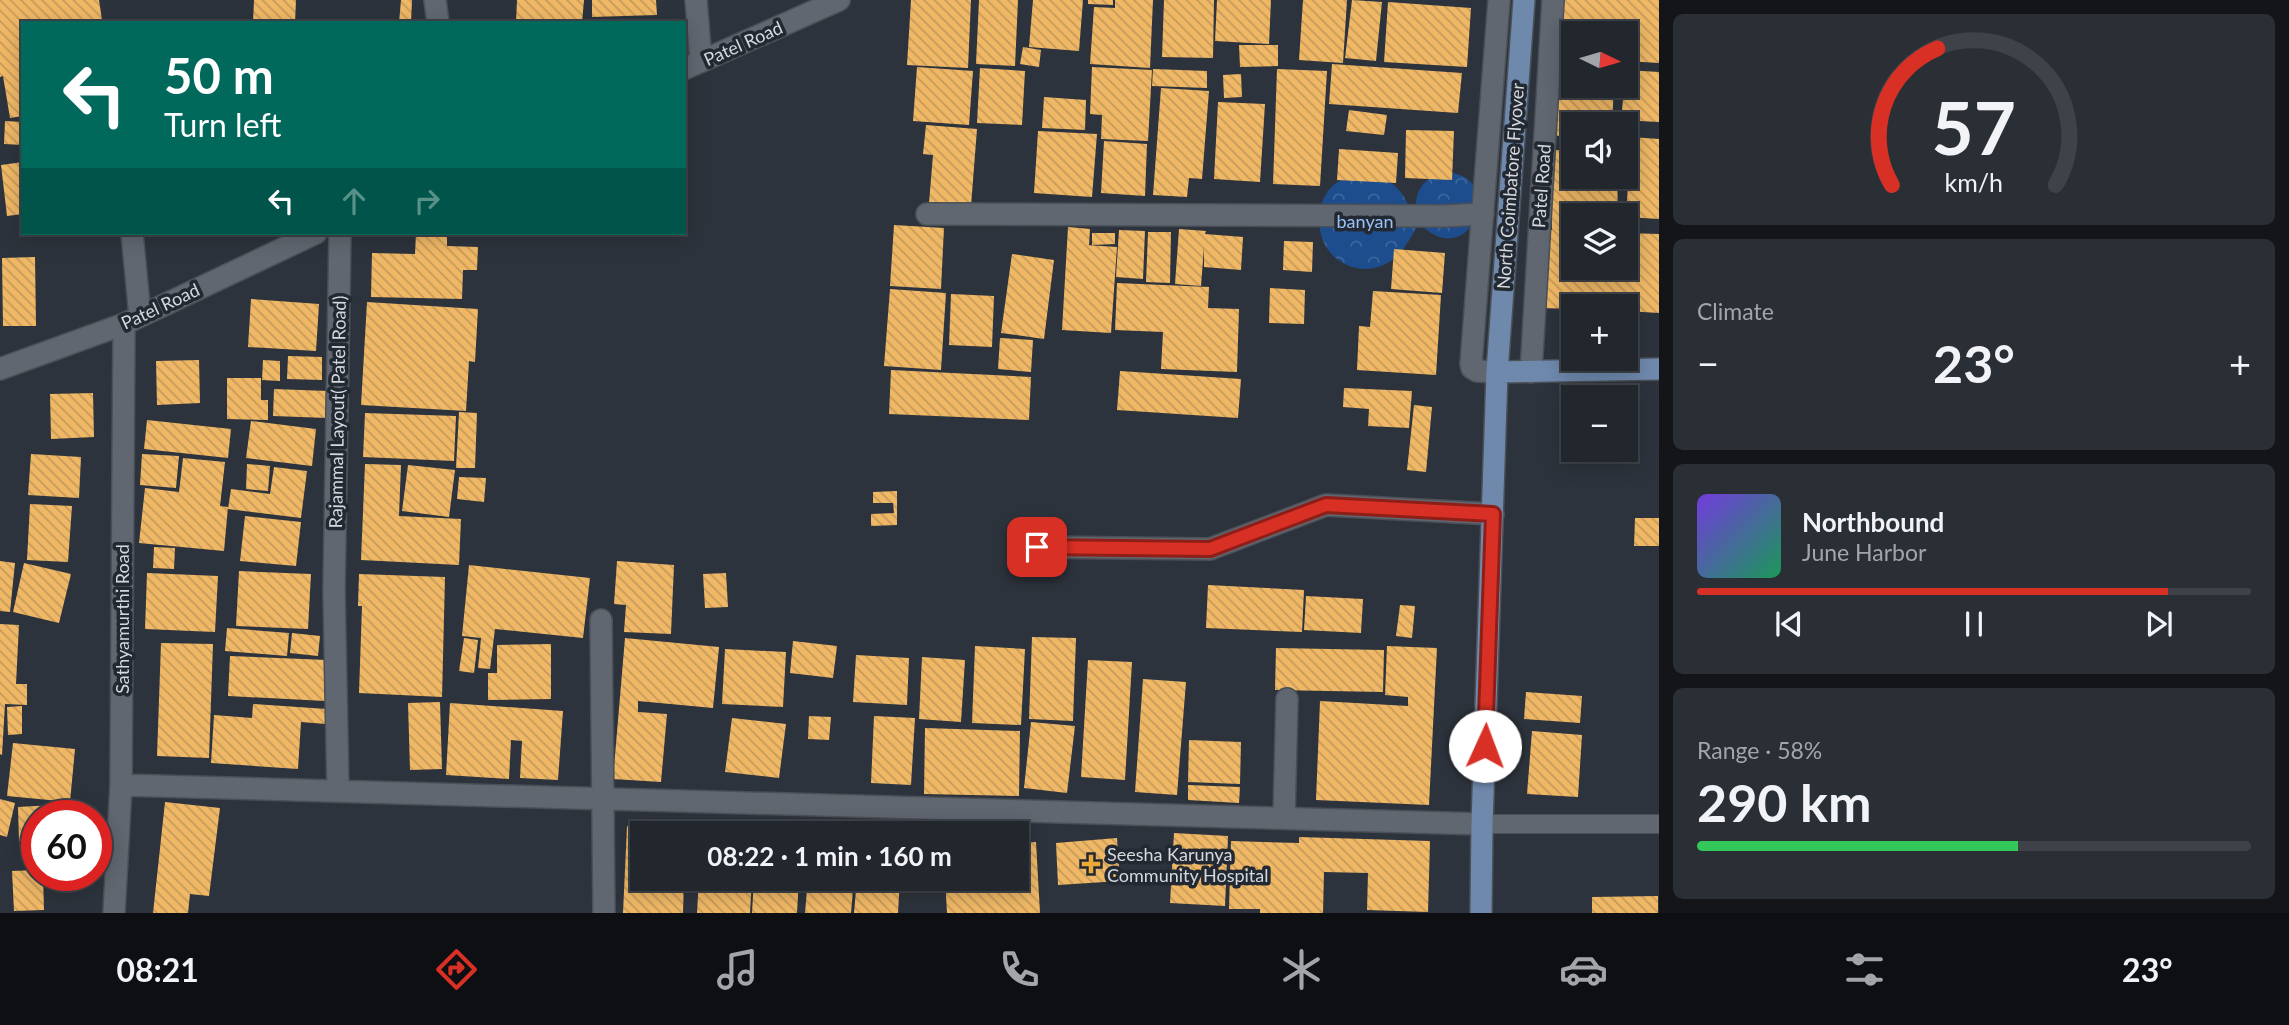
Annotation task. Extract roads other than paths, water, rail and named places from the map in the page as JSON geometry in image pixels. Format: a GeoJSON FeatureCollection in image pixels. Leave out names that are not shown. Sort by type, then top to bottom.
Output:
{"type":"FeatureCollection","features":[{"type":"Feature","properties":{"kind":"main road","name":"North Coimbatore Flyover"},"geometry":{"type":"LineString","coordinates":[[1482,913],[1482,824],[1497,372],[1524,0]]}},
{"type":"Feature","properties":{"kind":"main road"},"geometry":{"type":"LineString","coordinates":[[1497,372],[1659,369]]}},
{"type":"Feature","properties":{"kind":"street"},"geometry":{"type":"LineString","coordinates":[[435,0],[438,21]]}},
{"type":"Feature","properties":{"kind":"street"},"geometry":{"type":"LineString","coordinates":[[692,65],[696,0]]}},
{"type":"Feature","properties":{"kind":"street","name":"Patel Road"},"geometry":{"type":"LineString","coordinates":[[692,65],[839,0]]}},
{"type":"Feature","properties":{"kind":"street"},"geometry":{"type":"LineString","coordinates":[[1497,372],[1477,371],[1472,368],[1471,363],[1499,0]]}},
{"type":"Feature","properties":{"kind":"street","name":"Patel Road"},"geometry":{"type":"LineString","coordinates":[[1531,372],[1553,0]]}},
{"type":"Feature","properties":{"kind":"street"},"geometry":{"type":"LineString","coordinates":[[927,214],[1483,214]]}},
{"type":"Feature","properties":{"kind":"street","name":"Sathyamurthi Road"},"geometry":{"type":"LineString","coordinates":[[114,913],[121,785],[132,235]]}},
{"type":"Feature","properties":{"kind":"street","name":"Patel Road"},"geometry":{"type":"LineString","coordinates":[[0,369],[132,320],[312,235]]}},
{"type":"Feature","properties":{"kind":"street","name":"Rajammal Layout( Patel Road)"},"geometry":{"type":"LineString","coordinates":[[338,790],[334,591],[340,235]]}},
{"type":"Feature","properties":{"kind":"street"},"geometry":{"type":"LineString","coordinates":[[1037,547],[1210,549],[1326,505],[1493,514]]}},
{"type":"Feature","properties":{"kind":"street"},"geometry":{"type":"LineString","coordinates":[[601,620],[604,913]]}},
{"type":"Feature","properties":{"kind":"street"},"geometry":{"type":"LineString","coordinates":[[1284,818],[1287,699]]}},
{"type":"Feature","properties":{"kind":"street"},"geometry":{"type":"LineString","coordinates":[[121,785],[1482,824]]}},
{"type":"Feature","properties":{"kind":"lane"},"geometry":{"type":"LineString","coordinates":[[1482,824],[1659,824]]}},
{"type":"Feature","properties":{"kind":"place","name":"Seesha Karunya Community Hospital"},"geometry":{"type":"Point","coordinates":[1091,864]}},
{"type":"Feature","properties":{"kind":"park label","name":"banyan"},"geometry":{"type":"Point","coordinates":[1365,221]}}]}
